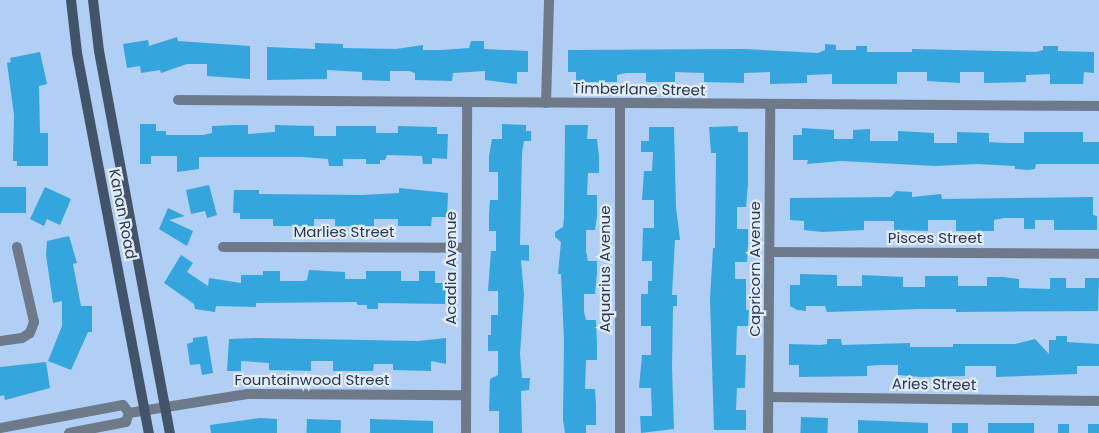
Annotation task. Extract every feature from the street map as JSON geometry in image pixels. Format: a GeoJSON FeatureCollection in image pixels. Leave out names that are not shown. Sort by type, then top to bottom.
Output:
{"type":"FeatureCollection","features":[{"type":"Feature","properties":{"kind":"main road","name":"Kanan Road"},"geometry":{"type":"LineString","coordinates":[[71,0],[77,53],[150,433]]}},
{"type":"Feature","properties":{"kind":"main road","name":"Kanan Road"},"geometry":{"type":"LineString","coordinates":[[93,0],[99,51],[170,433]]}},
{"type":"Feature","properties":{"kind":"street"},"geometry":{"type":"LineString","coordinates":[[546,103],[549,0]]}},
{"type":"Feature","properties":{"kind":"street","name":"Timberlane Street"},"geometry":{"type":"LineString","coordinates":[[178,100],[770,106],[1099,106]]}},
{"type":"Feature","properties":{"kind":"street","name":"Acadia Avenue"},"geometry":{"type":"LineString","coordinates":[[466,433],[467,103]]}},
{"type":"Feature","properties":{"kind":"street","name":"Aquarius Avenue"},"geometry":{"type":"LineString","coordinates":[[620,104],[620,433]]}},
{"type":"Feature","properties":{"kind":"street","name":"Capricorn Avenue"},"geometry":{"type":"LineString","coordinates":[[768,433],[770,106]]}},
{"type":"Feature","properties":{"kind":"street"},"geometry":{"type":"LineString","coordinates":[[0,341],[22,338],[30,333],[34,322],[17,246]]}},
{"type":"Feature","properties":{"kind":"street","name":"Marlies Street"},"geometry":{"type":"LineString","coordinates":[[223,246],[466,248]]}},
{"type":"Feature","properties":{"kind":"street","name":"Pisces Street"},"geometry":{"type":"LineString","coordinates":[[770,252],[1099,254]]}},
{"type":"Feature","properties":{"kind":"street","name":"Fountainwood Street"},"geometry":{"type":"LineString","coordinates":[[129,412],[247,394],[466,395]]}},
{"type":"Feature","properties":{"kind":"street","name":"Aries Street"},"geometry":{"type":"LineString","coordinates":[[769,397],[1099,401]]}},
{"type":"Feature","properties":{"kind":"street","name":"Fountainwood Street"},"geometry":{"type":"LineString","coordinates":[[0,428],[122,405],[129,412]]}},
{"type":"Feature","properties":{"kind":"street","name":"Fountainwood Street"},"geometry":{"type":"LineString","coordinates":[[69,433],[126,422],[129,412]]}},
{"type":"Feature","properties":{"kind":"building"},"geometry":{"type":"Polygon","coordinates":[[[177,37],[178,41],[250,46],[250,79],[207,76],[207,64],[187,64],[161,73],[160,70],[141,73],[140,66],[127,68],[123,44],[148,40],[149,46],[177,37]]]}},
{"type":"Feature","properties":{"kind":"building"},"geometry":{"type":"Polygon","coordinates":[[[471,41],[484,41],[484,49],[528,51],[528,72],[517,72],[517,84],[485,80],[485,71],[453,73],[452,81],[415,80],[415,73],[409,71],[390,71],[390,81],[362,80],[362,72],[327,70],[327,79],[267,80],[267,47],[315,49],[315,43],[343,44],[343,48],[396,49],[423,45],[423,50],[441,50],[469,48],[471,41]]]}},
{"type":"Feature","properties":{"kind":"building"},"geometry":{"type":"Polygon","coordinates":[[[825,44],[836,45],[836,50],[856,50],[856,46],[867,46],[867,52],[912,52],[912,49],[1036,52],[1043,50],[1043,46],[1058,46],[1058,51],[1094,52],[1094,73],[1084,72],[1083,84],[1050,84],[1050,74],[1026,75],[1026,82],[984,83],[984,72],[960,72],[960,83],[927,81],[927,72],[897,72],[897,84],[832,84],[832,74],[807,75],[807,83],[770,84],[770,72],[744,73],[744,83],[704,82],[704,73],[675,72],[675,82],[646,82],[646,73],[626,73],[617,75],[617,82],[576,82],[576,72],[568,72],[568,50],[744,49],[818,53],[825,50],[825,44]]]}},
{"type":"Feature","properties":{"kind":"building"},"geometry":{"type":"Polygon","coordinates":[[[40,52],[47,84],[39,86],[40,133],[48,133],[48,166],[17,166],[17,161],[13,161],[14,115],[7,63],[11,62],[10,58],[40,52]]]}},
{"type":"Feature","properties":{"kind":"building"},"geometry":{"type":"Polygon","coordinates":[[[140,124],[156,124],[156,131],[166,131],[166,135],[203,135],[212,133],[212,126],[234,125],[248,125],[248,134],[275,132],[275,125],[314,126],[314,136],[336,136],[336,126],[376,126],[376,133],[398,133],[398,126],[437,127],[437,134],[448,134],[447,159],[432,158],[432,164],[423,164],[422,156],[387,155],[385,160],[380,160],[380,164],[366,164],[366,159],[343,159],[343,166],[329,166],[328,159],[302,157],[199,157],[199,169],[177,172],[177,156],[151,156],[151,164],[140,164],[140,124]]]}},
{"type":"Feature","properties":{"kind":"building"},"geometry":{"type":"Polygon","coordinates":[[[502,124],[526,125],[526,131],[531,131],[531,141],[524,141],[522,153],[520,245],[529,245],[529,261],[521,260],[524,295],[520,354],[522,378],[530,378],[529,390],[521,391],[522,433],[499,433],[499,411],[489,411],[490,379],[498,375],[498,351],[488,351],[488,335],[491,335],[491,315],[498,315],[498,291],[488,291],[491,251],[496,251],[496,231],[489,231],[490,200],[498,200],[498,172],[489,172],[489,156],[492,139],[502,139],[502,124]]]}},
{"type":"Feature","properties":{"kind":"building"},"geometry":{"type":"Polygon","coordinates":[[[565,125],[588,125],[587,139],[597,139],[599,156],[599,173],[588,173],[587,195],[597,195],[597,216],[595,230],[586,230],[586,251],[588,261],[597,261],[597,273],[595,294],[584,294],[584,312],[586,320],[596,320],[597,360],[586,360],[585,389],[595,389],[596,425],[586,425],[586,433],[565,433],[563,420],[564,340],[561,274],[558,274],[561,242],[555,237],[555,232],[563,227],[564,218],[565,125]]]}},
{"type":"Feature","properties":{"kind":"building"},"geometry":{"type":"Polygon","coordinates":[[[738,126],[738,132],[748,132],[746,207],[737,207],[737,229],[748,229],[747,262],[735,262],[735,279],[746,279],[746,310],[749,310],[748,326],[737,326],[736,355],[746,355],[745,388],[737,388],[736,410],[746,410],[746,430],[714,430],[710,299],[713,248],[715,248],[716,153],[711,153],[709,127],[738,126]]]}},
{"type":"Feature","properties":{"kind":"building"},"geometry":{"type":"Polygon","coordinates":[[[649,127],[674,127],[676,207],[680,240],[675,240],[672,295],[677,295],[677,306],[673,306],[672,368],[674,429],[641,433],[640,416],[652,416],[651,388],[639,388],[642,355],[651,355],[651,326],[641,326],[641,294],[648,294],[648,281],[652,281],[652,261],[642,261],[643,228],[654,228],[654,200],[642,200],[644,171],[652,171],[653,152],[641,152],[641,141],[649,141],[649,127]]]}},
{"type":"Feature","properties":{"kind":"building"},"geometry":{"type":"Polygon","coordinates":[[[802,128],[834,130],[834,139],[853,139],[853,130],[870,129],[870,141],[898,141],[898,131],[934,133],[934,143],[957,143],[957,132],[989,133],[989,142],[1024,143],[1024,132],[1083,132],[1083,142],[1099,142],[1099,164],[1036,164],[1035,169],[1028,170],[1015,169],[1015,166],[977,164],[935,166],[841,161],[807,164],[808,160],[793,160],[793,135],[802,135],[802,128]]]}},
{"type":"Feature","properties":{"kind":"building"},"geometry":{"type":"Polygon","coordinates":[[[209,185],[217,215],[207,218],[205,211],[191,214],[186,190],[209,185]]]}},
{"type":"Feature","properties":{"kind":"building"},"geometry":{"type":"Polygon","coordinates":[[[0,187],[26,187],[26,213],[0,213],[0,187]]]}},
{"type":"Feature","properties":{"kind":"building"},"geometry":{"type":"Polygon","coordinates":[[[45,187],[71,199],[60,225],[47,219],[44,226],[30,219],[45,187]]]}},
{"type":"Feature","properties":{"kind":"building"},"geometry":{"type":"Polygon","coordinates":[[[399,188],[448,193],[447,217],[432,217],[431,226],[398,226],[398,219],[374,219],[374,226],[335,226],[335,219],[314,219],[314,226],[273,226],[273,219],[240,219],[240,213],[233,213],[234,190],[259,190],[259,194],[362,195],[399,193],[399,188]]]}},
{"type":"Feature","properties":{"kind":"building"},"geometry":{"type":"Polygon","coordinates":[[[896,191],[912,192],[912,197],[941,194],[942,199],[1093,197],[1093,215],[1097,216],[1097,230],[1054,230],[1054,220],[1035,220],[1035,229],[1024,229],[1024,218],[1004,218],[994,220],[994,231],[956,231],[956,220],[928,220],[928,231],[894,230],[894,221],[864,221],[864,230],[822,232],[804,230],[804,221],[790,220],[790,198],[891,197],[896,191]]]}},
{"type":"Feature","properties":{"kind":"building"},"geometry":{"type":"Polygon","coordinates":[[[168,208],[185,216],[169,220],[193,231],[187,246],[159,229],[168,208]]]}},
{"type":"Feature","properties":{"kind":"building"},"geometry":{"type":"Polygon","coordinates":[[[69,236],[77,263],[73,264],[81,306],[92,306],[92,332],[88,332],[71,370],[48,361],[62,326],[62,301],[53,303],[46,255],[47,241],[69,236]]]}},
{"type":"Feature","properties":{"kind":"building"},"geometry":{"type":"Polygon","coordinates":[[[181,255],[193,263],[187,272],[208,286],[209,278],[241,283],[241,275],[263,275],[263,271],[280,271],[280,281],[307,280],[309,270],[345,272],[345,279],[366,279],[366,271],[401,271],[401,281],[419,281],[419,271],[435,271],[435,283],[446,283],[445,304],[378,303],[378,309],[367,309],[367,305],[358,305],[356,302],[256,303],[256,307],[216,306],[215,312],[195,309],[194,304],[164,283],[181,255]]]}},
{"type":"Feature","properties":{"kind":"building"},"geometry":{"type":"Polygon","coordinates":[[[800,274],[837,275],[837,286],[862,286],[862,275],[903,277],[903,287],[925,287],[925,276],[958,276],[958,286],[987,286],[987,277],[1003,277],[1019,279],[1019,288],[1050,289],[1050,278],[1066,278],[1066,288],[1085,288],[1085,278],[1099,278],[1098,311],[956,312],[956,309],[921,309],[827,312],[825,306],[806,306],[806,311],[797,310],[790,306],[790,285],[800,285],[800,274]]]}},
{"type":"Feature","properties":{"kind":"building"},"geometry":{"type":"Polygon","coordinates":[[[207,336],[213,373],[202,375],[200,364],[190,365],[187,344],[193,342],[193,338],[207,336]]]}},
{"type":"Feature","properties":{"kind":"building"},"geometry":{"type":"Polygon","coordinates":[[[1056,336],[1067,336],[1067,342],[1099,344],[1099,366],[1077,366],[1077,374],[996,377],[996,366],[965,366],[965,376],[921,377],[898,375],[898,365],[878,365],[867,366],[867,376],[799,377],[799,365],[789,365],[789,344],[821,345],[827,344],[827,339],[841,339],[842,345],[910,343],[910,347],[953,347],[953,344],[1015,344],[1035,339],[1049,354],[1049,340],[1056,340],[1056,336]]]}},
{"type":"Feature","properties":{"kind":"building"},"geometry":{"type":"Polygon","coordinates":[[[446,338],[446,364],[431,361],[431,371],[393,370],[393,364],[374,364],[373,371],[333,371],[333,361],[311,361],[311,371],[269,370],[269,363],[241,361],[241,371],[227,371],[229,339],[418,341],[446,338]]]}},
{"type":"Feature","properties":{"kind":"building"},"geometry":{"type":"Polygon","coordinates":[[[46,362],[50,388],[5,400],[4,395],[0,396],[0,367],[46,362]]]}},
{"type":"Feature","properties":{"kind":"building"},"geometry":{"type":"Polygon","coordinates":[[[801,417],[828,418],[827,433],[800,433],[801,417]]]}},
{"type":"Feature","properties":{"kind":"building"},"geometry":{"type":"Polygon","coordinates":[[[260,418],[277,419],[277,433],[211,433],[210,425],[260,418]]]}},
{"type":"Feature","properties":{"kind":"building"},"geometry":{"type":"Polygon","coordinates":[[[307,419],[341,420],[341,433],[307,433],[307,419]]]}},
{"type":"Feature","properties":{"kind":"building"},"geometry":{"type":"Polygon","coordinates":[[[370,419],[433,421],[433,433],[370,433],[370,419]]]}},
{"type":"Feature","properties":{"kind":"building"},"geometry":{"type":"Polygon","coordinates":[[[858,420],[928,423],[928,433],[858,433],[858,420]]]}},
{"type":"Feature","properties":{"kind":"building"},"geometry":{"type":"Polygon","coordinates":[[[952,423],[968,423],[968,433],[952,433],[952,423]]]}},
{"type":"Feature","properties":{"kind":"building"},"geometry":{"type":"Polygon","coordinates":[[[988,423],[1034,423],[1034,433],[988,433],[988,423]]]}},
{"type":"Feature","properties":{"kind":"building"},"geometry":{"type":"Polygon","coordinates":[[[1058,424],[1069,424],[1069,433],[1058,433],[1058,424]]]}},
{"type":"Feature","properties":{"kind":"building"},"geometry":{"type":"Polygon","coordinates":[[[1088,424],[1099,424],[1099,433],[1088,433],[1088,424]]]}}]}
